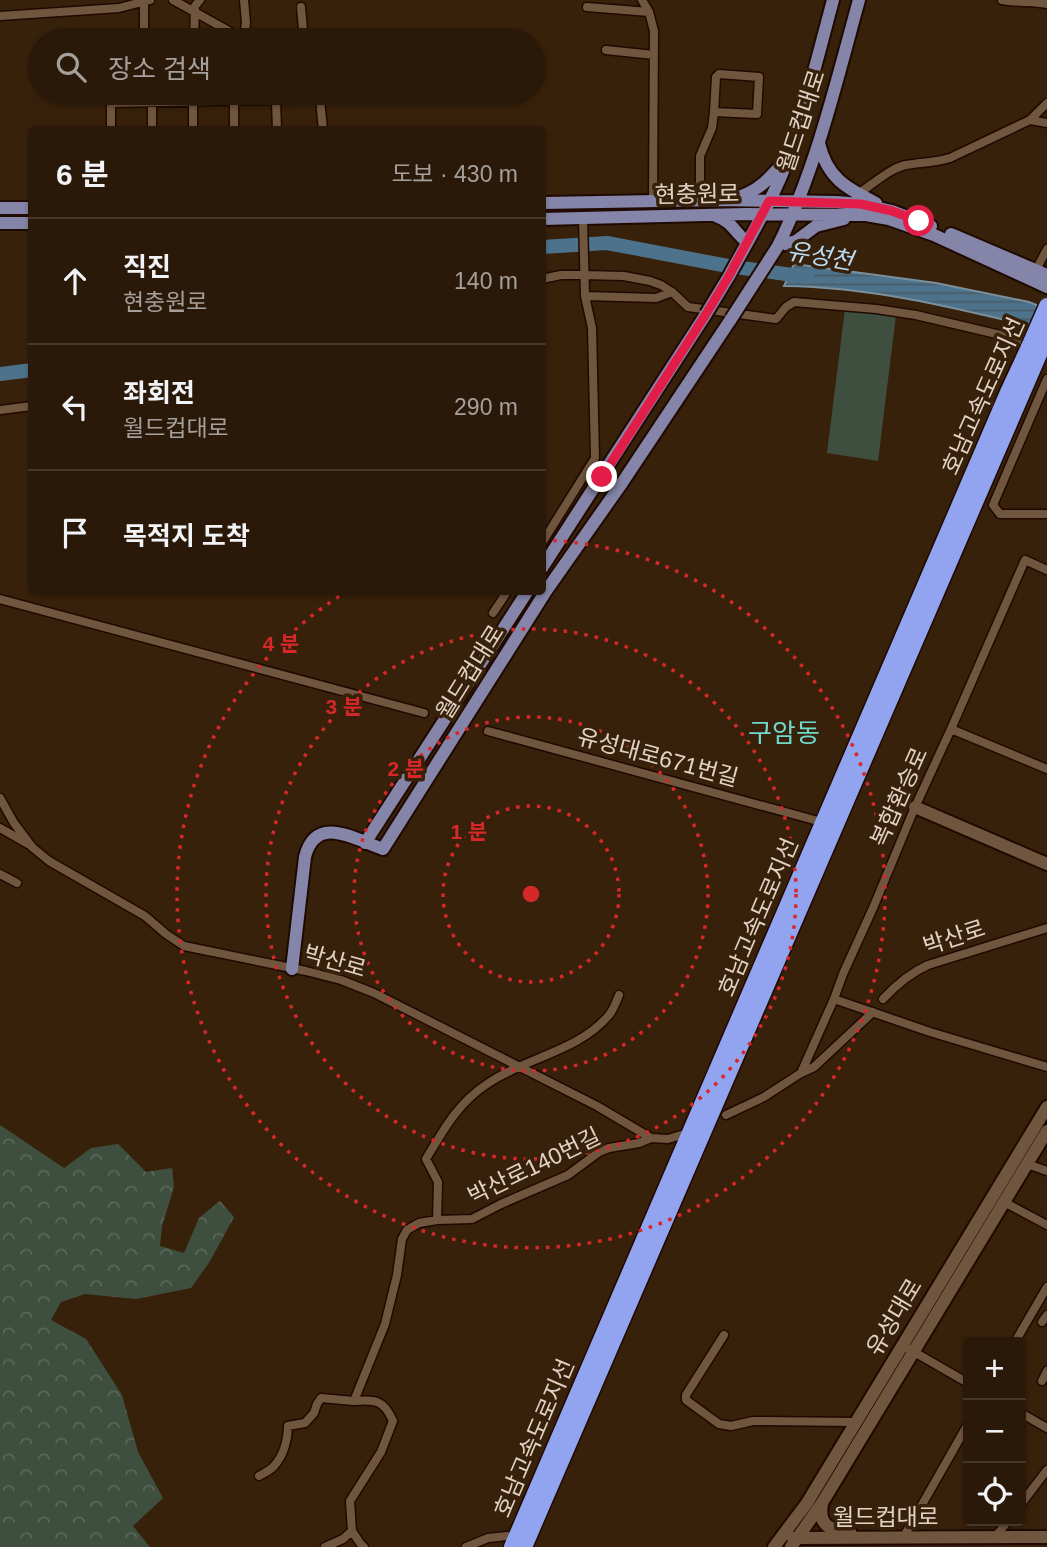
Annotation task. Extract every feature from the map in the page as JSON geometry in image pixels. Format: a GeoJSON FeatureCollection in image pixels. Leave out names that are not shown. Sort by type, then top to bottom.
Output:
{"type":"FeatureCollection","features":[{"type":"Feature","properties":{"kind":"highway","name":"호남고속도로지선"},"geometry":{"type":"LineString","coordinates":[[524,1547],[1039,348],[1047,306]]}},
{"type":"Feature","properties":{"kind":"highway","name":"호남고속도로지선"},"geometry":{"type":"LineString","coordinates":[[509,1541],[1004,403],[1047,334]]}},
{"type":"Feature","properties":{"kind":"main road","name":"월드컵대로"},"geometry":{"type":"LineString","coordinates":[[546,562],[706,314],[769,201],[789,155],[833,0]]}},
{"type":"Feature","properties":{"kind":"main road","name":"월드컵대로"},"geometry":{"type":"LineString","coordinates":[[546,590],[622,482],[778,246],[819,141],[859,0]]}},
{"type":"Feature","properties":{"kind":"main road"},"geometry":{"type":"LineString","coordinates":[[819,141],[822,156],[836,179],[892,211]]}},
{"type":"Feature","properties":{"kind":"main road"},"geometry":{"type":"LineString","coordinates":[[718,200],[737,198],[758,189],[789,155]]}},
{"type":"Feature","properties":{"kind":"main road","name":"현충원로"},"geometry":{"type":"LineString","coordinates":[[546,203],[718,200],[861,204],[892,211],[1042,273]]}},
{"type":"Feature","properties":{"kind":"main road"},"geometry":{"type":"LineString","coordinates":[[0,208],[28,208]]}},
{"type":"Feature","properties":{"kind":"main road"},"geometry":{"type":"LineString","coordinates":[[712,214],[731,223],[747,242]]}},
{"type":"Feature","properties":{"kind":"main road","name":"현충원로"},"geometry":{"type":"LineString","coordinates":[[546,220],[583,225],[712,214],[866,215],[889,219],[934,235],[1047,287]]}},
{"type":"Feature","properties":{"kind":"main road"},"geometry":{"type":"LineString","coordinates":[[778,246],[796,241],[816,226],[866,215]]}},
{"type":"Feature","properties":{"kind":"main road"},"geometry":{"type":"LineString","coordinates":[[0,223],[28,223]]}},
{"type":"Feature","properties":{"kind":"main road","name":"월드컵대로"},"geometry":{"type":"LineString","coordinates":[[525,595],[365,843],[383,849],[543,595]]}},
{"type":"Feature","properties":{"kind":"main road"},"geometry":{"type":"LineString","coordinates":[[292,969],[305,857],[312,840],[320,835],[336,832],[365,843]]}},
{"type":"Feature","properties":{"kind":"street"},"geometry":{"type":"LineString","coordinates":[[173,0],[222,28]]}},
{"type":"Feature","properties":{"kind":"street"},"geometry":{"type":"LineString","coordinates":[[194,28],[195,6],[200,0]]}},
{"type":"Feature","properties":{"kind":"street"},"geometry":{"type":"LineString","coordinates":[[244,0],[245,28]]}},
{"type":"Feature","properties":{"kind":"street"},"geometry":{"type":"LineString","coordinates":[[642,0],[649,12],[654,31],[653,201]]}},
{"type":"Feature","properties":{"kind":"street"},"geometry":{"type":"LineString","coordinates":[[1002,0],[1047,4]]}},
{"type":"Feature","properties":{"kind":"street"},"geometry":{"type":"LineString","coordinates":[[0,16],[119,8],[147,1],[145,28]]}},
{"type":"Feature","properties":{"kind":"street"},"geometry":{"type":"LineString","coordinates":[[301,7],[303,28]]}},
{"type":"Feature","properties":{"kind":"street"},"geometry":{"type":"LineString","coordinates":[[587,7],[649,12]]}},
{"type":"Feature","properties":{"kind":"street"},"geometry":{"type":"LineString","coordinates":[[606,50],[654,55]]}},
{"type":"Feature","properties":{"kind":"street"},"geometry":{"type":"LineString","coordinates":[[700,200],[700,156],[712,128],[717,75],[759,77],[757,114],[714,112]]}},
{"type":"Feature","properties":{"kind":"street"},"geometry":{"type":"LineString","coordinates":[[859,194],[895,169],[906,165],[939,162],[1030,120],[1047,103]]}},
{"type":"Feature","properties":{"kind":"street"},"geometry":{"type":"LineString","coordinates":[[111,105],[111,126]]}},
{"type":"Feature","properties":{"kind":"street"},"geometry":{"type":"LineString","coordinates":[[147,105],[151,126]]}},
{"type":"Feature","properties":{"kind":"street"},"geometry":{"type":"LineString","coordinates":[[193,105],[193,126]]}},
{"type":"Feature","properties":{"kind":"street"},"geometry":{"type":"LineString","coordinates":[[235,126],[239,105]]}},
{"type":"Feature","properties":{"kind":"street"},"geometry":{"type":"LineString","coordinates":[[276,105],[276,126]]}},
{"type":"Feature","properties":{"kind":"street"},"geometry":{"type":"LineString","coordinates":[[322,105],[323,126]]}},
{"type":"Feature","properties":{"kind":"street"},"geometry":{"type":"LineString","coordinates":[[1030,120],[1047,123]]}},
{"type":"Feature","properties":{"kind":"street"},"geometry":{"type":"LineString","coordinates":[[546,536],[594,458],[592,328],[585,296],[583,225]]}},
{"type":"Feature","properties":{"kind":"street"},"geometry":{"type":"LineString","coordinates":[[1042,273],[1047,248]]}},
{"type":"Feature","properties":{"kind":"street"},"geometry":{"type":"LineString","coordinates":[[546,278],[584,272],[624,276],[661,285],[688,307],[776,319],[794,302],[876,309],[945,321],[1039,348]]}},
{"type":"Feature","properties":{"kind":"street"},"geometry":{"type":"LineString","coordinates":[[585,296],[656,298],[672,292]]}},
{"type":"Feature","properties":{"kind":"street"},"geometry":{"type":"LineString","coordinates":[[1047,379],[993,505],[1000,514],[1047,514]]}},
{"type":"Feature","properties":{"kind":"street"},"geometry":{"type":"LineString","coordinates":[[0,410],[28,406]]}},
{"type":"Feature","properties":{"kind":"street","name":"복합환승로"},"geometry":{"type":"LineString","coordinates":[[801,1073],[1025,560],[1047,569]]}},
{"type":"Feature","properties":{"kind":"street"},"geometry":{"type":"LineString","coordinates":[[493,613],[505,595]]}},
{"type":"Feature","properties":{"kind":"street"},"geometry":{"type":"LineString","coordinates":[[0,599],[424,713]]}},
{"type":"Feature","properties":{"kind":"street"},"geometry":{"type":"LineString","coordinates":[[951,729],[1047,769]]}},
{"type":"Feature","properties":{"kind":"street","name":"유성대로671번길"},"geometry":{"type":"LineString","coordinates":[[488,731],[818,821]]}},
{"type":"Feature","properties":{"kind":"street","name":"박산로"},"geometry":{"type":"LineString","coordinates":[[0,798],[32,847],[49,861],[145,916],[184,946],[341,981],[374,993],[521,1066],[651,1138]]}},
{"type":"Feature","properties":{"kind":"street"},"geometry":{"type":"LineString","coordinates":[[915,807],[1047,864]]}},
{"type":"Feature","properties":{"kind":"street"},"geometry":{"type":"LineString","coordinates":[[0,828],[32,847]]}},
{"type":"Feature","properties":{"kind":"street"},"geometry":{"type":"LineString","coordinates":[[0,874],[17,883]]}},
{"type":"Feature","properties":{"kind":"street","name":"박산로"},"geometry":{"type":"LineString","coordinates":[[883,999],[897,984],[928,965],[1047,928]]}},
{"type":"Feature","properties":{"kind":"street"},"geometry":{"type":"LineString","coordinates":[[437,1220],[438,1182],[426,1159],[454,1113],[489,1082],[577,1042],[611,1013],[619,995]]}},
{"type":"Feature","properties":{"kind":"street"},"geometry":{"type":"LineString","coordinates":[[834,999],[930,1032],[1047,1067]]}},
{"type":"Feature","properties":{"kind":"street"},"geometry":{"type":"LineString","coordinates":[[726,1115],[764,1097],[814,1066],[873,1012]]}},
{"type":"Feature","properties":{"kind":"street","name":"유성대로"},"geometry":{"type":"LineString","coordinates":[[800,1543],[907,1349],[1047,1107]]}},
{"type":"Feature","properties":{"kind":"street","name":"유성대로"},"geometry":{"type":"LineString","coordinates":[[775,1547],[1004,1202],[1047,1132]]}},
{"type":"Feature","properties":{"kind":"street"},"geometry":{"type":"LineString","coordinates":[[651,1138],[668,1139],[681,1135]]}},
{"type":"Feature","properties":{"kind":"street","name":"박산로140번길"},"geometry":{"type":"LineString","coordinates":[[354,1401],[386,1324],[402,1239],[408,1230],[419,1223],[472,1219],[568,1175],[609,1148],[651,1138]]}},
{"type":"Feature","properties":{"kind":"street"},"geometry":{"type":"LineString","coordinates":[[1027,1164],[1047,1171]]}},
{"type":"Feature","properties":{"kind":"street"},"geometry":{"type":"LineString","coordinates":[[1004,1202],[1047,1225]]}},
{"type":"Feature","properties":{"kind":"street"},"geometry":{"type":"LineString","coordinates":[[1018,1337],[1047,1287]]}},
{"type":"Feature","properties":{"kind":"street"},"geometry":{"type":"LineString","coordinates":[[724,1335],[686,1395],[686,1400],[719,1424],[732,1426],[753,1421],[856,1422]]}},
{"type":"Feature","properties":{"kind":"street"},"geometry":{"type":"LineString","coordinates":[[907,1349],[963,1380]]}},
{"type":"Feature","properties":{"kind":"street"},"geometry":{"type":"LineString","coordinates":[[1042,1381],[1047,1371]]}},
{"type":"Feature","properties":{"kind":"street"},"geometry":{"type":"LineString","coordinates":[[259,1476],[274,1467],[288,1438],[288,1426],[305,1423],[314,1413],[321,1398],[367,1400],[384,1405],[393,1421],[381,1452],[350,1501],[352,1531],[364,1547]]}},
{"type":"Feature","properties":{"kind":"street"},"geometry":{"type":"LineString","coordinates":[[1026,1416],[1047,1428]]}},
{"type":"Feature","properties":{"kind":"street"},"geometry":{"type":"LineString","coordinates":[[903,1538],[963,1433]]}},
{"type":"Feature","properties":{"kind":"street"},"geometry":{"type":"LineString","coordinates":[[1026,1497],[1047,1470]]}},
{"type":"Feature","properties":{"kind":"street"},"geometry":{"type":"LineString","coordinates":[[822,1503],[822,1519],[828,1527],[889,1538]]}},
{"type":"Feature","properties":{"kind":"street"},"geometry":{"type":"LineString","coordinates":[[769,1547],[775,1547],[782,1541],[800,1543],[798,1529],[805,1505]]}},
{"type":"Feature","properties":{"kind":"street"},"geometry":{"type":"LineString","coordinates":[[995,1537],[1004,1526]]}},
{"type":"Feature","properties":{"kind":"street"},"geometry":{"type":"LineString","coordinates":[[325,1547],[343,1539],[352,1531]]}},
{"type":"Feature","properties":{"kind":"street","name":"월드컵대로"},"geometry":{"type":"LineString","coordinates":[[800,1543],[889,1538],[1047,1537]]}},
{"type":"Feature","properties":{"kind":"street"},"geometry":{"type":"LineString","coordinates":[[466,1547],[488,1538],[509,1541]]}},
{"type":"Feature","properties":{"kind":"street"},"geometry":{"type":"LineString","coordinates":[[860,1547],[866,1541],[889,1538]]}},
{"type":"Feature","properties":{"kind":"green space"},"geometry":{"type":"Polygon","coordinates":[[[845,309],[896,315],[878,461],[827,453],[845,309]]]}},
{"type":"Feature","properties":{"kind":"green space"},"geometry":{"type":"Polygon","coordinates":[[[0,1125],[64,1168],[91,1148],[118,1144],[146,1172],[172,1168],[174,1187],[162,1226],[160,1246],[184,1253],[199,1218],[220,1201],[234,1217],[210,1261],[191,1288],[136,1299],[85,1294],[61,1302],[51,1320],[86,1339],[122,1395],[138,1452],[163,1498],[133,1526],[150,1547],[0,1547],[0,1125]]]}},
{"type":"Feature","properties":{"kind":"water"},"geometry":{"type":"Polygon","coordinates":[[[794,264],[936,283],[1029,302],[1047,309],[1047,330],[884,295],[784,286],[794,264]]]}},
{"type":"Feature","properties":{"kind":"waterway","name":"유성천"},"geometry":{"type":"LineString","coordinates":[[546,247],[607,243],[728,266],[807,277]]}},
{"type":"Feature","properties":{"kind":"waterway","name":"유성천"},"geometry":{"type":"LineString","coordinates":[[0,374],[28,370]]}},
{"type":"Feature","properties":{"kind":"district","name":"구암동"},"geometry":{"type":"Point","coordinates":[784,733]}},
{"type":"Feature","properties":{"kind":"route"},"geometry":{"type":"LineString","coordinates":[[602,477],[729,276],[769,201],[861,204],[919,221]]}}]}
